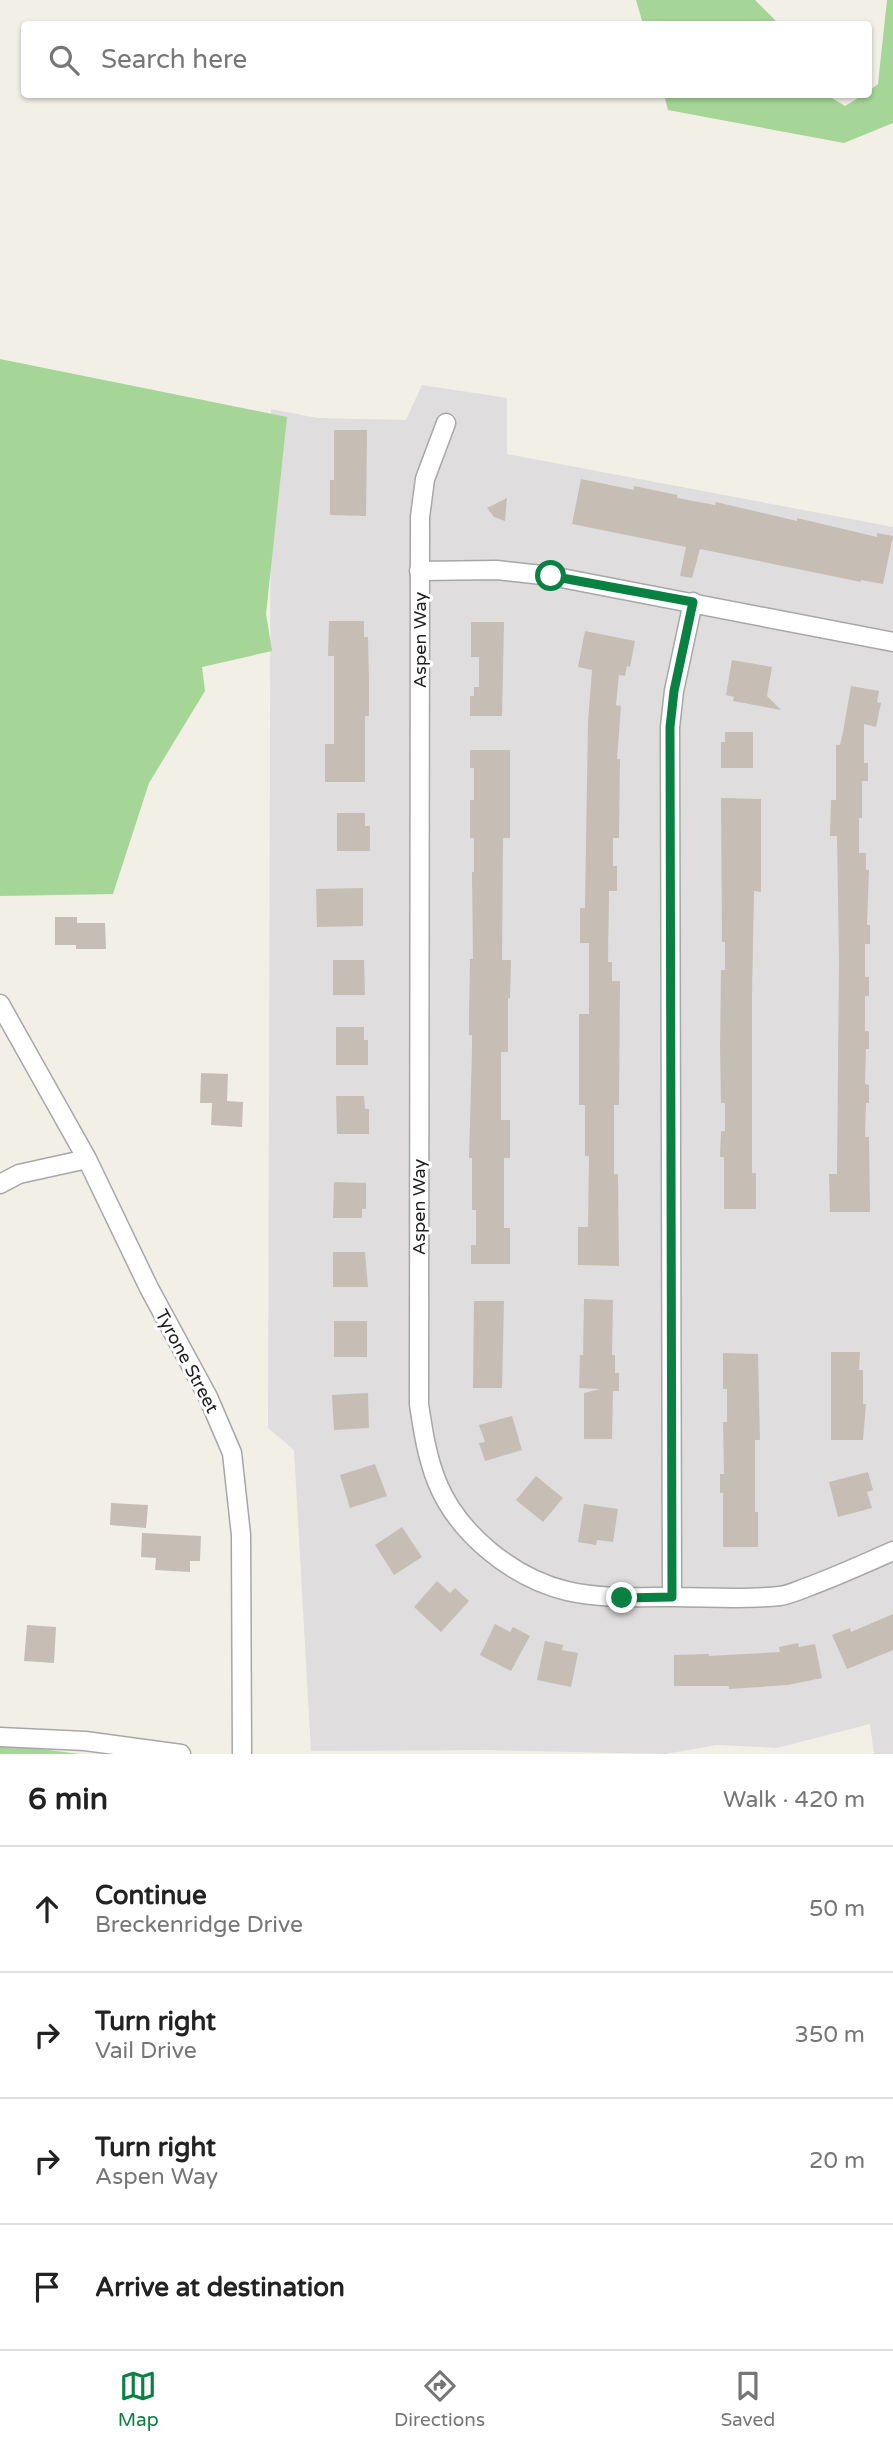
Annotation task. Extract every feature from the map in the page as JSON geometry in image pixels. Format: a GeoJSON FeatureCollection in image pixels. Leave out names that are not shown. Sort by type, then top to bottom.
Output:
{"type":"FeatureCollection","features":[{"type":"Feature","properties":{"kind":"street","name":"Aspen Way"},"geometry":{"type":"LineString","coordinates":[[446,423],[425,479],[421,501],[419,571],[419,1404],[428,1458],[438,1484],[466,1527],[499,1558],[565,1590],[592,1595],[622,1598],[782,1596],[837,1577],[893,1551]]}},
{"type":"Feature","properties":{"kind":"street"},"geometry":{"type":"LineString","coordinates":[[419,571],[497,570],[551,576],[893,642]]}},
{"type":"Feature","properties":{"kind":"street"},"geometry":{"type":"LineString","coordinates":[[672,1597],[670,727],[674,691],[693,602]]}},
{"type":"Feature","properties":{"kind":"street","name":"Tyrone Street"},"geometry":{"type":"LineString","coordinates":[[0,1004],[87,1159],[149,1288],[208,1397],[232,1453],[242,1535],[242,1754]]}},
{"type":"Feature","properties":{"kind":"street"},"geometry":{"type":"LineString","coordinates":[[0,1184],[19,1174],[87,1159]]}},
{"type":"Feature","properties":{"kind":"street"},"geometry":{"type":"LineString","coordinates":[[0,1737],[85,1741],[181,1754]]}},
{"type":"Feature","properties":{"kind":"shaded area"},"geometry":{"type":"Polygon","coordinates":[[[422,385],[507,398],[507,454],[893,527],[893,1754],[874,1754],[870,1724],[777,1748],[717,1745],[665,1754],[487,1750],[311,1751],[294,1450],[268,1428],[271,409],[317,418],[406,420],[422,385]]]}},
{"type":"Feature","properties":{"kind":"green space"},"geometry":{"type":"Polygon","coordinates":[[[636,0],[755,0],[776,21],[642,21],[636,0]]]}},
{"type":"Feature","properties":{"kind":"green space"},"geometry":{"type":"Polygon","coordinates":[[[887,0],[893,0],[893,123],[844,143],[668,110],[665,98],[832,98],[845,106],[858,98],[872,98],[872,89],[878,84],[887,0]]]}},
{"type":"Feature","properties":{"kind":"green space"},"geometry":{"type":"Polygon","coordinates":[[[0,359],[287,417],[266,614],[272,651],[202,667],[205,691],[149,783],[113,894],[0,896],[0,359]]]}},
{"type":"Feature","properties":{"kind":"green space"},"geometry":{"type":"Polygon","coordinates":[[[0,1744],[80,1754],[0,1754],[0,1744]]]}},
{"type":"Feature","properties":{"kind":"building"},"geometry":{"type":"Polygon","coordinates":[[[334,430],[367,430],[366,516],[330,515],[330,480],[334,480],[334,430]]]}},
{"type":"Feature","properties":{"kind":"building"},"geometry":{"type":"Polygon","coordinates":[[[581,479],[634,490],[634,486],[715,505],[716,502],[877,537],[877,533],[893,536],[883,584],[861,582],[700,549],[692,578],[680,576],[686,547],[572,524],[581,479]]]}},
{"type":"Feature","properties":{"kind":"building"},"geometry":{"type":"Polygon","coordinates":[[[507,498],[505,521],[494,517],[487,508],[507,498]]]}},
{"type":"Feature","properties":{"kind":"building"},"geometry":{"type":"Polygon","coordinates":[[[329,621],[364,621],[364,637],[368,637],[369,716],[365,716],[365,782],[325,782],[325,744],[334,744],[334,656],[328,656],[329,621]]]}},
{"type":"Feature","properties":{"kind":"building"},"geometry":{"type":"Polygon","coordinates":[[[471,622],[504,622],[502,716],[470,716],[470,696],[474,696],[474,687],[479,687],[479,657],[471,657],[471,622]]]}},
{"type":"Feature","properties":{"kind":"building"},"geometry":{"type":"Polygon","coordinates":[[[585,631],[635,641],[630,667],[627,666],[625,676],[619,675],[616,705],[621,706],[617,759],[620,759],[619,838],[613,838],[613,866],[617,866],[617,891],[609,891],[608,962],[612,962],[612,981],[620,981],[619,1105],[614,1105],[614,1174],[618,1174],[619,1266],[578,1265],[578,1227],[588,1227],[589,1156],[585,1156],[585,1105],[579,1105],[579,1014],[589,1014],[589,943],[580,943],[580,908],[585,908],[588,722],[592,670],[578,667],[585,631]]]}},
{"type":"Feature","properties":{"kind":"building"},"geometry":{"type":"Polygon","coordinates":[[[732,660],[772,667],[767,696],[781,710],[733,701],[734,697],[726,695],[732,660]]]}},
{"type":"Feature","properties":{"kind":"building"},"geometry":{"type":"Polygon","coordinates":[[[851,686],[879,691],[877,702],[881,703],[876,727],[864,724],[864,763],[868,763],[868,781],[862,781],[862,818],[859,818],[859,853],[866,853],[866,870],[869,870],[867,925],[870,925],[870,944],[865,944],[865,977],[869,977],[869,996],[865,996],[865,1031],[869,1031],[869,1049],[866,1049],[865,1084],[869,1085],[869,1103],[866,1103],[865,1137],[869,1137],[870,1212],[830,1212],[829,1174],[837,1174],[839,960],[837,836],[830,836],[831,800],[836,800],[836,745],[840,745],[851,686]]]}},
{"type":"Feature","properties":{"kind":"building"},"geometry":{"type":"Polygon","coordinates":[[[725,732],[753,732],[753,768],[721,768],[721,742],[725,742],[725,732]]]}},
{"type":"Feature","properties":{"kind":"building"},"geometry":{"type":"Polygon","coordinates":[[[470,750],[510,750],[510,838],[503,838],[502,960],[511,960],[508,1052],[501,1052],[501,1120],[510,1120],[510,1158],[504,1158],[504,1228],[510,1228],[510,1264],[471,1264],[471,1245],[476,1245],[476,1210],[472,1210],[472,1158],[469,1158],[472,1035],[469,1035],[469,1014],[474,872],[474,838],[470,838],[470,800],[474,800],[474,768],[470,768],[470,750]]]}},
{"type":"Feature","properties":{"kind":"building"},"geometry":{"type":"Polygon","coordinates":[[[721,798],[761,799],[761,892],[754,891],[752,995],[752,1173],[756,1173],[756,1209],[724,1209],[724,1157],[720,1157],[721,1131],[725,1131],[725,1103],[721,1103],[720,1048],[721,970],[725,970],[725,942],[722,942],[721,798]]]}},
{"type":"Feature","properties":{"kind":"building"},"geometry":{"type":"Polygon","coordinates":[[[337,813],[365,813],[365,826],[370,826],[370,851],[337,851],[337,813]]]}},
{"type":"Feature","properties":{"kind":"building"},"geometry":{"type":"Polygon","coordinates":[[[363,888],[363,926],[317,927],[316,889],[363,888]]]}},
{"type":"Feature","properties":{"kind":"building"},"geometry":{"type":"Polygon","coordinates":[[[55,917],[77,917],[77,923],[105,923],[106,949],[76,949],[76,945],[55,945],[55,917]]]}},
{"type":"Feature","properties":{"kind":"building"},"geometry":{"type":"Polygon","coordinates":[[[333,960],[364,960],[365,995],[333,995],[333,960]]]}},
{"type":"Feature","properties":{"kind":"building"},"geometry":{"type":"Polygon","coordinates":[[[336,1027],[364,1027],[364,1040],[368,1040],[368,1065],[336,1065],[336,1027]]]}},
{"type":"Feature","properties":{"kind":"building"},"geometry":{"type":"Polygon","coordinates":[[[201,1073],[228,1074],[227,1101],[243,1102],[242,1127],[211,1125],[212,1103],[200,1103],[201,1073]]]}},
{"type":"Feature","properties":{"kind":"building"},"geometry":{"type":"Polygon","coordinates":[[[336,1096],[364,1096],[365,1109],[369,1109],[369,1134],[337,1134],[336,1096]]]}},
{"type":"Feature","properties":{"kind":"building"},"geometry":{"type":"Polygon","coordinates":[[[334,1182],[366,1183],[366,1209],[362,1209],[362,1218],[333,1218],[334,1182]]]}},
{"type":"Feature","properties":{"kind":"building"},"geometry":{"type":"Polygon","coordinates":[[[333,1252],[365,1252],[368,1287],[333,1287],[333,1252]]]}},
{"type":"Feature","properties":{"kind":"building"},"geometry":{"type":"Polygon","coordinates":[[[584,1299],[613,1300],[612,1355],[615,1355],[615,1373],[619,1373],[619,1391],[613,1391],[612,1439],[584,1439],[584,1393],[600,1389],[579,1388],[580,1355],[583,1355],[584,1299]]]}},
{"type":"Feature","properties":{"kind":"building"},"geometry":{"type":"Polygon","coordinates":[[[474,1301],[504,1301],[502,1388],[473,1388],[474,1301]]]}},
{"type":"Feature","properties":{"kind":"building"},"geometry":{"type":"Polygon","coordinates":[[[334,1321],[367,1321],[367,1357],[334,1357],[334,1321]]]}},
{"type":"Feature","properties":{"kind":"building"},"geometry":{"type":"Polygon","coordinates":[[[831,1352],[860,1352],[859,1370],[863,1370],[863,1404],[866,1404],[863,1440],[831,1440],[831,1352]]]}},
{"type":"Feature","properties":{"kind":"building"},"geometry":{"type":"Polygon","coordinates":[[[723,1353],[758,1354],[760,1440],[755,1440],[755,1512],[758,1512],[758,1547],[723,1547],[723,1493],[720,1493],[720,1474],[724,1474],[723,1422],[727,1422],[727,1389],[723,1389],[723,1353]]]}},
{"type":"Feature","properties":{"kind":"building"},"geometry":{"type":"Polygon","coordinates":[[[368,1393],[369,1428],[334,1430],[332,1395],[368,1393]]]}},
{"type":"Feature","properties":{"kind":"building"},"geometry":{"type":"Polygon","coordinates":[[[512,1416],[522,1450],[485,1461],[479,1443],[485,1442],[479,1425],[512,1416]]]}},
{"type":"Feature","properties":{"kind":"building"},"geometry":{"type":"Polygon","coordinates":[[[375,1464],[387,1496],[350,1508],[340,1475],[375,1464]]]}},
{"type":"Feature","properties":{"kind":"building"},"geometry":{"type":"Polygon","coordinates":[[[868,1472],[873,1490],[867,1492],[872,1508],[838,1517],[829,1482],[868,1472]]]}},
{"type":"Feature","properties":{"kind":"building"},"geometry":{"type":"Polygon","coordinates":[[[536,1476],[563,1498],[543,1522],[516,1500],[536,1476]]]}},
{"type":"Feature","properties":{"kind":"building"},"geometry":{"type":"Polygon","coordinates":[[[111,1503],[148,1505],[146,1528],[110,1525],[111,1503]]]}},
{"type":"Feature","properties":{"kind":"building"},"geometry":{"type":"Polygon","coordinates":[[[584,1504],[618,1509],[613,1542],[597,1540],[596,1545],[578,1542],[584,1504]]]}},
{"type":"Feature","properties":{"kind":"building"},"geometry":{"type":"Polygon","coordinates":[[[402,1527],[422,1557],[394,1575],[375,1545],[402,1527]]]}},
{"type":"Feature","properties":{"kind":"building"},"geometry":{"type":"Polygon","coordinates":[[[142,1533],[201,1536],[200,1561],[190,1561],[190,1572],[155,1570],[156,1558],[141,1557],[142,1533]]]}},
{"type":"Feature","properties":{"kind":"building"},"geometry":{"type":"Polygon","coordinates":[[[437,1581],[450,1593],[455,1588],[469,1601],[441,1632],[414,1607],[437,1581]]]}},
{"type":"Feature","properties":{"kind":"building"},"geometry":{"type":"Polygon","coordinates":[[[893,1614],[893,1650],[847,1669],[832,1635],[850,1628],[851,1632],[893,1614]]]}},
{"type":"Feature","properties":{"kind":"building"},"geometry":{"type":"Polygon","coordinates":[[[495,1624],[510,1632],[513,1627],[530,1636],[511,1671],[480,1655],[495,1624]]]}},
{"type":"Feature","properties":{"kind":"building"},"geometry":{"type":"Polygon","coordinates":[[[27,1625],[56,1627],[54,1663],[24,1661],[27,1625]]]}},
{"type":"Feature","properties":{"kind":"building"},"geometry":{"type":"Polygon","coordinates":[[[545,1641],[563,1645],[562,1650],[578,1653],[571,1687],[537,1680],[545,1641]]]}},
{"type":"Feature","properties":{"kind":"building"},"geometry":{"type":"Polygon","coordinates":[[[798,1643],[799,1647],[815,1644],[822,1678],[788,1685],[729,1689],[729,1686],[674,1686],[674,1655],[780,1652],[779,1647],[798,1643]]]}},
{"type":"Feature","properties":{"kind":"route"},"geometry":{"type":"LineString","coordinates":[[551,576],[693,602],[674,691],[670,727],[672,1597],[622,1598]]}}]}
